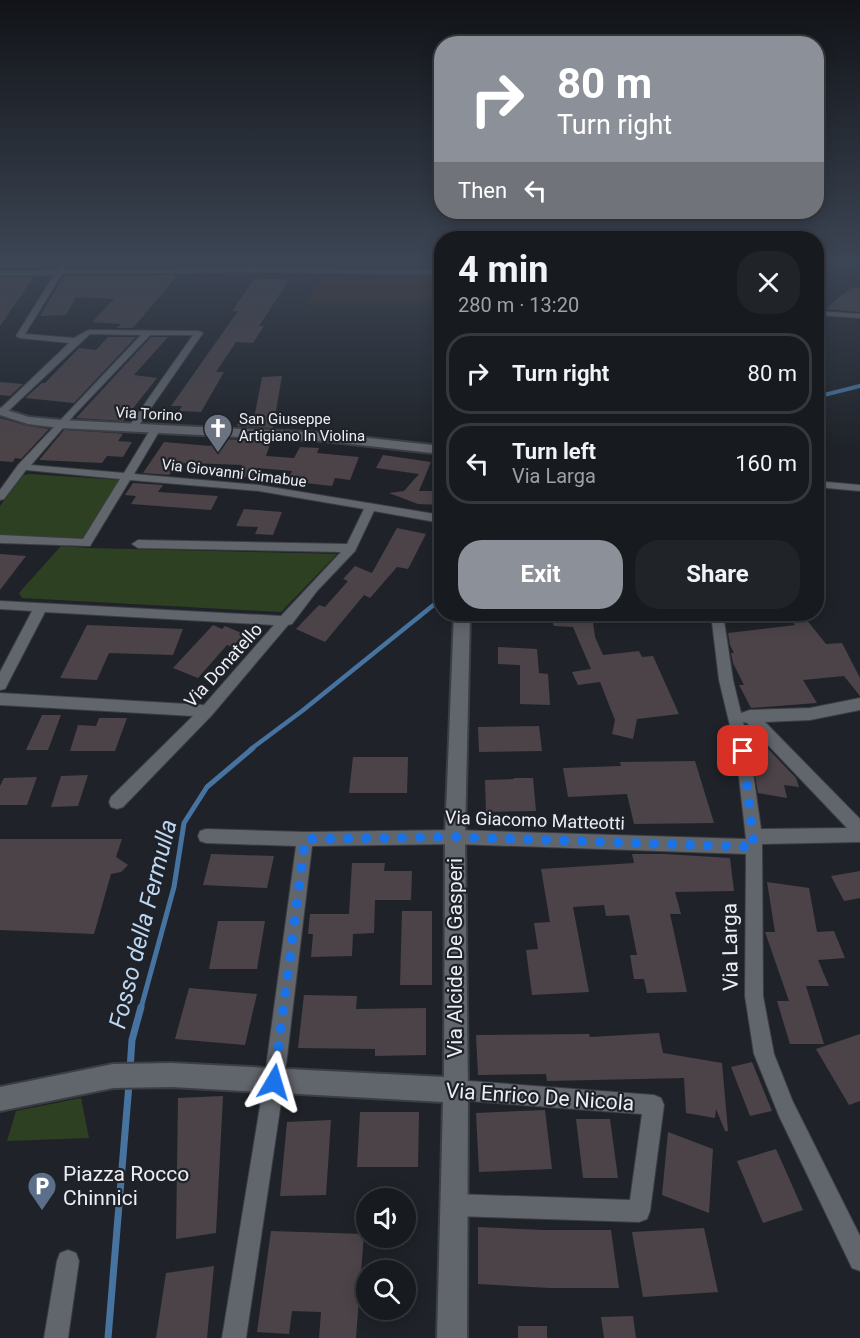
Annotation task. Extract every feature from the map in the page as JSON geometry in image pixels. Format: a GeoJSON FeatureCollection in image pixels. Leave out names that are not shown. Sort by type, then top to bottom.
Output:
{"type":"FeatureCollection","features":[{"type":"Feature","properties":{"kind":"street"},"geometry":{"type":"LineString","coordinates":[[27,324],[20,336],[76,341]]}},
{"type":"Feature","properties":{"kind":"street"},"geometry":{"type":"LineString","coordinates":[[1,412],[88,332],[199,333],[132,429]]}},
{"type":"Feature","properties":{"kind":"street"},"geometry":{"type":"LineString","coordinates":[[0,497],[22,467],[148,332]]}},
{"type":"Feature","properties":{"kind":"street","name":"Via Torino"},"geometry":{"type":"LineString","coordinates":[[1,412],[28,420],[61,424],[324,437],[434,449]]}},
{"type":"Feature","properties":{"kind":"street"},"geometry":{"type":"LineString","coordinates":[[0,539],[86,543],[155,430]]}},
{"type":"Feature","properties":{"kind":"street","name":"Via Giovanni Cimabue"},"geometry":{"type":"LineString","coordinates":[[22,467],[259,488],[434,518]]}},
{"type":"Feature","properties":{"kind":"street"},"geometry":{"type":"LineString","coordinates":[[824,485],[860,488]]}},
{"type":"Feature","properties":{"kind":"street","name":"Via Donatello"},"geometry":{"type":"LineString","coordinates":[[117,802],[207,711],[351,548],[370,508]]}},
{"type":"Feature","properties":{"kind":"street"},"geometry":{"type":"LineString","coordinates":[[138,544],[351,548]]}},
{"type":"Feature","properties":{"kind":"street"},"geometry":{"type":"LineString","coordinates":[[0,605],[287,621]]}},
{"type":"Feature","properties":{"kind":"street"},"geometry":{"type":"LineString","coordinates":[[0,685],[41,607]]}},
{"type":"Feature","properties":{"kind":"street","name":"Via Alcide De Gasperi"},"geometry":{"type":"LineString","coordinates":[[452,1338],[456,1090],[455,837],[462,621]]}},
{"type":"Feature","properties":{"kind":"street","name":"Via Larga"},"geometry":{"type":"LineString","coordinates":[[718,621],[726,680],[743,751],[754,842],[754,996],[764,1054],[786,1109],[860,1260]]}},
{"type":"Feature","properties":{"kind":"street"},"geometry":{"type":"LineString","coordinates":[[0,699],[207,711]]}},
{"type":"Feature","properties":{"kind":"street"},"geometry":{"type":"LineString","coordinates":[[735,717],[810,714],[860,704]]}},
{"type":"Feature","properties":{"kind":"street"},"geometry":{"type":"LineString","coordinates":[[750,717],[860,830]]}},
{"type":"Feature","properties":{"kind":"street","name":"Via Giacomo Matteotti"},"geometry":{"type":"LineString","coordinates":[[206,836],[305,839],[455,837],[754,842],[860,835]]}},
{"type":"Feature","properties":{"kind":"street"},"geometry":{"type":"LineString","coordinates":[[234,1338],[274,1082],[305,839]]}},
{"type":"Feature","properties":{"kind":"street","name":"Via Enrico De Nicola"},"geometry":{"type":"LineString","coordinates":[[4,1098],[113,1076],[172,1075],[456,1090],[654,1105],[639,1210],[454,1205]]}},
{"type":"Feature","properties":{"kind":"street"},"geometry":{"type":"LineString","coordinates":[[56,1338],[68,1261]]}},
{"type":"Feature","properties":{"kind":"green space"},"geometry":{"type":"Polygon","coordinates":[[[23,475],[121,480],[84,541],[0,536],[0,506],[23,475]]]}},
{"type":"Feature","properties":{"kind":"green space"},"geometry":{"type":"Polygon","coordinates":[[[61,546],[337,554],[281,612],[22,598],[19,593],[61,546]]]}},
{"type":"Feature","properties":{"kind":"green space"},"geometry":{"type":"Polygon","coordinates":[[[81,1098],[89,1138],[7,1141],[16,1111],[81,1098]]]}},
{"type":"Feature","properties":{"kind":"building"},"geometry":{"type":"Polygon","coordinates":[[[121,324],[136,324],[133,328],[117,328],[121,324]]]}},
{"type":"Feature","properties":{"kind":"building"},"geometry":{"type":"Polygon","coordinates":[[[229,324],[264,326],[253,343],[236,342],[216,372],[224,372],[201,412],[179,411],[182,406],[171,406],[229,324]]]}},
{"type":"Feature","properties":{"kind":"building"},"geometry":{"type":"Polygon","coordinates":[[[108,337],[136,337],[74,403],[25,398],[45,383],[79,348],[96,350],[108,337]]]}},
{"type":"Feature","properties":{"kind":"building"},"geometry":{"type":"Polygon","coordinates":[[[151,337],[168,337],[134,375],[157,378],[123,421],[76,418],[151,337]]]}},
{"type":"Feature","properties":{"kind":"building"},"geometry":{"type":"Polygon","coordinates":[[[282,376],[273,428],[237,426],[239,419],[254,419],[262,377],[282,376]]]}},
{"type":"Feature","properties":{"kind":"building"},"geometry":{"type":"Polygon","coordinates":[[[0,382],[23,384],[10,396],[0,395],[0,382]]]}},
{"type":"Feature","properties":{"kind":"building"},"geometry":{"type":"Polygon","coordinates":[[[0,418],[49,429],[21,459],[15,458],[13,462],[0,461],[0,418]]]}},
{"type":"Feature","properties":{"kind":"building"},"geometry":{"type":"Polygon","coordinates":[[[64,430],[123,434],[118,441],[132,442],[123,457],[107,456],[102,463],[39,460],[64,430]]]}},
{"type":"Feature","properties":{"kind":"building"},"geometry":{"type":"Polygon","coordinates":[[[220,439],[271,441],[266,456],[294,458],[300,447],[319,448],[317,453],[359,457],[350,480],[335,478],[332,486],[287,481],[292,471],[257,468],[253,477],[237,476],[242,465],[188,463],[176,464],[169,475],[143,473],[164,442],[210,446],[220,439]]]}},
{"type":"Feature","properties":{"kind":"building"},"geometry":{"type":"Polygon","coordinates":[[[383,455],[431,462],[419,491],[434,491],[434,505],[418,504],[389,493],[404,491],[419,474],[376,468],[383,455]]]}},
{"type":"Feature","properties":{"kind":"building"},"geometry":{"type":"Polygon","coordinates":[[[133,483],[163,485],[158,492],[218,496],[211,510],[131,504],[136,496],[125,495],[133,483]]]}},
{"type":"Feature","properties":{"kind":"building"},"geometry":{"type":"Polygon","coordinates":[[[244,509],[282,512],[273,535],[255,534],[258,527],[236,526],[244,509]]]}},
{"type":"Feature","properties":{"kind":"building"},"geometry":{"type":"Polygon","coordinates":[[[397,528],[426,534],[408,569],[397,567],[370,598],[364,595],[325,642],[296,629],[319,605],[325,607],[348,581],[343,579],[355,566],[372,573],[397,528]]]}},
{"type":"Feature","properties":{"kind":"building"},"geometry":{"type":"Polygon","coordinates":[[[0,554],[26,556],[0,590],[0,554]]]}},
{"type":"Feature","properties":{"kind":"building"},"geometry":{"type":"Polygon","coordinates":[[[552,621],[593,621],[595,637],[603,655],[639,651],[642,657],[653,656],[679,714],[637,719],[633,739],[612,734],[615,720],[600,682],[578,685],[572,672],[591,669],[573,627],[554,626],[552,621]]]}},
{"type":"Feature","properties":{"kind":"building"},"geometry":{"type":"Polygon","coordinates":[[[792,621],[808,621],[826,644],[842,643],[860,678],[860,696],[844,676],[803,680],[817,703],[751,708],[739,685],[744,685],[733,663],[731,653],[734,653],[728,633],[795,625],[792,621]]]}},
{"type":"Feature","properties":{"kind":"building"},"geometry":{"type":"Polygon","coordinates":[[[87,625],[183,629],[173,655],[109,653],[97,680],[60,678],[87,625]]]}},
{"type":"Feature","properties":{"kind":"building"},"geometry":{"type":"Polygon","coordinates":[[[213,625],[222,629],[225,626],[244,634],[232,647],[227,645],[198,678],[173,668],[213,625]]]}},
{"type":"Feature","properties":{"kind":"building"},"geometry":{"type":"Polygon","coordinates":[[[498,647],[537,649],[539,673],[548,674],[550,705],[520,704],[520,665],[498,664],[498,647]]]}},
{"type":"Feature","properties":{"kind":"building"},"geometry":{"type":"Polygon","coordinates":[[[42,715],[61,715],[48,750],[26,750],[42,715]]]}},
{"type":"Feature","properties":{"kind":"building"},"geometry":{"type":"Polygon","coordinates":[[[99,718],[127,718],[115,751],[70,751],[78,725],[96,726],[99,718]]]}},
{"type":"Feature","properties":{"kind":"building"},"geometry":{"type":"Polygon","coordinates":[[[539,726],[542,751],[479,752],[478,727],[539,726]]]}},
{"type":"Feature","properties":{"kind":"building"},"geometry":{"type":"Polygon","coordinates":[[[748,735],[755,735],[796,778],[799,787],[784,785],[787,798],[758,793],[748,735]]]}},
{"type":"Feature","properties":{"kind":"building"},"geometry":{"type":"Polygon","coordinates":[[[353,757],[408,757],[407,793],[349,793],[353,757]]]}},
{"type":"Feature","properties":{"kind":"building"},"geometry":{"type":"Polygon","coordinates":[[[695,761],[714,823],[634,824],[627,794],[568,797],[563,768],[621,766],[620,762],[695,761]]]}},
{"type":"Feature","properties":{"kind":"building"},"geometry":{"type":"Polygon","coordinates":[[[88,775],[78,806],[51,807],[61,776],[88,775]]]}},
{"type":"Feature","properties":{"kind":"building"},"geometry":{"type":"Polygon","coordinates":[[[37,777],[27,805],[0,805],[0,786],[4,778],[37,777]]]}},
{"type":"Feature","properties":{"kind":"building"},"geometry":{"type":"Polygon","coordinates":[[[533,778],[536,811],[486,812],[485,780],[533,778]]]}},
{"type":"Feature","properties":{"kind":"building"},"geometry":{"type":"Polygon","coordinates":[[[0,839],[122,839],[116,857],[128,865],[121,872],[111,874],[94,934],[0,930],[0,839]]]}},
{"type":"Feature","properties":{"kind":"building"},"geometry":{"type":"Polygon","coordinates":[[[211,854],[274,856],[267,888],[203,885],[211,854]]]}},
{"type":"Feature","properties":{"kind":"building"},"geometry":{"type":"Polygon","coordinates":[[[632,854],[730,858],[734,891],[675,892],[681,914],[670,914],[687,992],[647,993],[644,979],[634,979],[630,955],[637,955],[629,915],[606,916],[604,905],[573,907],[589,992],[532,995],[526,950],[538,949],[534,923],[550,922],[541,869],[634,863],[632,854]]]}},
{"type":"Feature","properties":{"kind":"building"},"geometry":{"type":"Polygon","coordinates":[[[352,863],[385,863],[384,871],[412,871],[411,900],[375,900],[374,933],[353,934],[352,956],[311,957],[313,934],[308,934],[310,914],[349,914],[352,863]]]}},
{"type":"Feature","properties":{"kind":"building"},"geometry":{"type":"Polygon","coordinates":[[[860,871],[860,898],[844,901],[831,876],[860,871]]]}},
{"type":"Feature","properties":{"kind":"building"},"geometry":{"type":"Polygon","coordinates":[[[767,882],[809,888],[817,932],[834,931],[845,958],[818,960],[829,986],[806,986],[824,1044],[790,1044],[777,1001],[789,1001],[765,932],[775,932],[767,882]]]}},
{"type":"Feature","properties":{"kind":"building"},"geometry":{"type":"Polygon","coordinates":[[[402,911],[432,911],[432,985],[400,985],[402,911]]]}},
{"type":"Feature","properties":{"kind":"building"},"geometry":{"type":"Polygon","coordinates":[[[218,921],[265,921],[257,969],[209,969],[218,921]]]}},
{"type":"Feature","properties":{"kind":"building"},"geometry":{"type":"Polygon","coordinates":[[[189,988],[257,994],[245,1045],[175,1039],[189,988]]]}},
{"type":"Feature","properties":{"kind":"building"},"geometry":{"type":"Polygon","coordinates":[[[304,995],[357,996],[356,1009],[426,1008],[426,1055],[375,1056],[375,1049],[298,1048],[304,995]]]}},
{"type":"Feature","properties":{"kind":"building"},"geometry":{"type":"Polygon","coordinates":[[[659,1033],[663,1053],[722,1063],[728,1131],[725,1131],[716,1109],[715,1118],[686,1113],[684,1078],[547,1081],[546,1074],[478,1075],[476,1035],[589,1034],[590,1037],[659,1033]]]}},
{"type":"Feature","properties":{"kind":"building"},"geometry":{"type":"Polygon","coordinates":[[[860,1034],[860,1101],[849,1105],[816,1049],[860,1034]]]}},
{"type":"Feature","properties":{"kind":"building"},"geometry":{"type":"Polygon","coordinates":[[[752,1062],[772,1111],[750,1116],[731,1067],[752,1062]]]}},
{"type":"Feature","properties":{"kind":"building"},"geometry":{"type":"Polygon","coordinates":[[[223,1096],[216,1233],[176,1239],[178,1098],[223,1096]]]}},
{"type":"Feature","properties":{"kind":"building"},"geometry":{"type":"Polygon","coordinates":[[[545,1110],[552,1169],[479,1172],[476,1113],[545,1110]]]}},
{"type":"Feature","properties":{"kind":"building"},"geometry":{"type":"Polygon","coordinates":[[[360,1112],[419,1112],[418,1167],[357,1167],[360,1112]]]}},
{"type":"Feature","properties":{"kind":"building"},"geometry":{"type":"Polygon","coordinates":[[[576,1119],[610,1119],[618,1178],[583,1178],[576,1119]]]}},
{"type":"Feature","properties":{"kind":"building"},"geometry":{"type":"Polygon","coordinates":[[[331,1120],[326,1195],[280,1196],[287,1122],[331,1120]]]}},
{"type":"Feature","properties":{"kind":"building"},"geometry":{"type":"Polygon","coordinates":[[[668,1132],[713,1149],[709,1213],[662,1195],[668,1132]]]}},
{"type":"Feature","properties":{"kind":"building"},"geometry":{"type":"Polygon","coordinates":[[[776,1149],[803,1210],[763,1223],[737,1161],[776,1149]]]}},
{"type":"Feature","properties":{"kind":"building"},"geometry":{"type":"Polygon","coordinates":[[[478,1227],[611,1230],[619,1288],[550,1288],[478,1284],[478,1227]]]}},
{"type":"Feature","properties":{"kind":"building"},"geometry":{"type":"Polygon","coordinates":[[[704,1228],[718,1292],[643,1297],[632,1232],[704,1228]]]}},
{"type":"Feature","properties":{"kind":"building"},"geometry":{"type":"Polygon","coordinates":[[[271,1231],[356,1234],[356,1248],[363,1248],[362,1260],[356,1260],[356,1338],[319,1338],[321,1312],[292,1311],[289,1334],[257,1332],[271,1231]]]}},
{"type":"Feature","properties":{"kind":"building"},"geometry":{"type":"Polygon","coordinates":[[[214,1266],[207,1338],[156,1338],[166,1273],[214,1266]]]}},
{"type":"Feature","properties":{"kind":"building"},"geometry":{"type":"Polygon","coordinates":[[[633,1316],[636,1338],[604,1338],[601,1317],[633,1316]]]}},
{"type":"Feature","properties":{"kind":"building"},"geometry":{"type":"Polygon","coordinates":[[[518,1326],[547,1326],[547,1338],[518,1338],[518,1326]]]}},
{"type":"Feature","properties":{"kind":"waterway","name":"Fosso della Fermulla"},"geometry":{"type":"LineString","coordinates":[[824,395],[860,386],[854,387]]}},
{"type":"Feature","properties":{"kind":"waterway","name":"Fosso della Fermulla"},"geometry":{"type":"LineString","coordinates":[[251,749],[434,605]]}},
{"type":"Feature","properties":{"kind":"waterway","name":"Fosso della Fermulla"},"geometry":{"type":"LineString","coordinates":[[141,1008],[174,887],[184,823],[207,787],[253,748]]}},
{"type":"Feature","properties":{"kind":"waterway","name":"Fosso della Fermulla"},"geometry":{"type":"LineString","coordinates":[[130,1069],[132,1040],[141,1007]]}},
{"type":"Feature","properties":{"kind":"waterway","name":"Fosso della Fermulla"},"geometry":{"type":"LineString","coordinates":[[108,1338],[129,1084]]}},
{"type":"Feature","properties":{"kind":"place","name":"San Giuseppe Artigiano In Violina"},"geometry":{"type":"Point","coordinates":[218,454]}},
{"type":"Feature","properties":{"kind":"place","name":"Piazza Rocco Chinnici"},"geometry":{"type":"Point","coordinates":[42,1212]}},
{"type":"Feature","properties":{"kind":"route"},"geometry":{"type":"LineString","coordinates":[[274,1082],[305,839],[455,837],[754,847],[743,751]]}}]}
